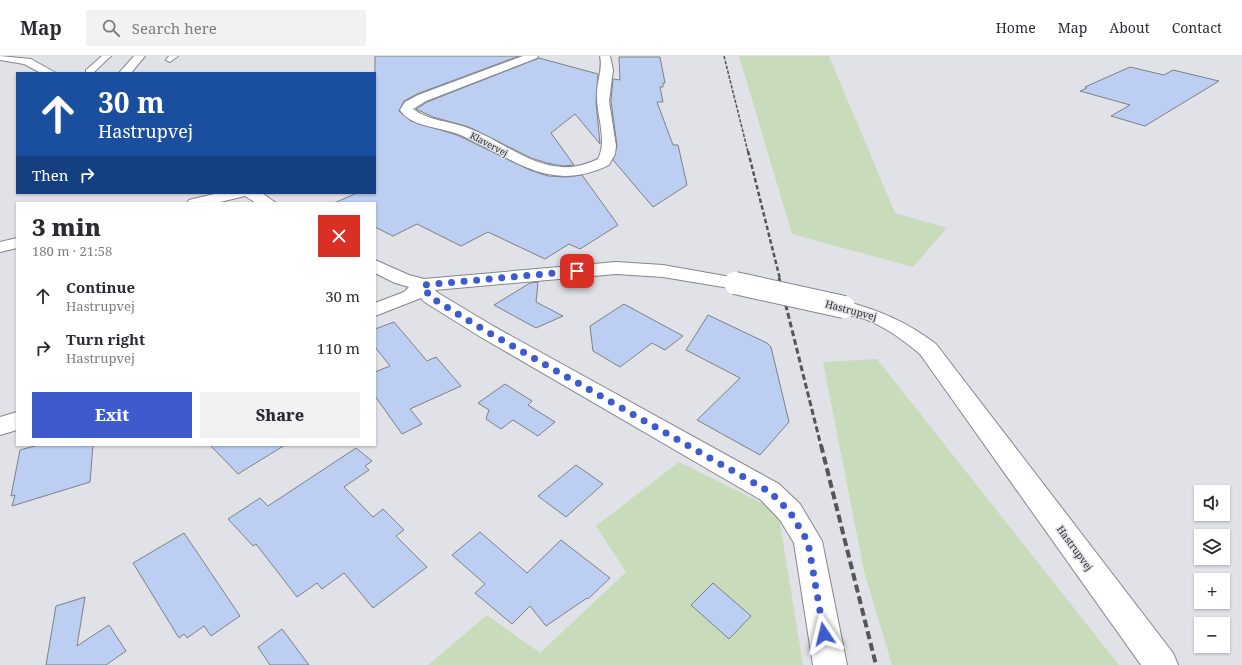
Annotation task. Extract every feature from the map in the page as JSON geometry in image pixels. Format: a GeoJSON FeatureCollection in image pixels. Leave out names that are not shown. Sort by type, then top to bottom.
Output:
{"type":"FeatureCollection","features":[{"type":"Feature","properties":{"kind":"street"},"geometry":{"type":"LineString","coordinates":[[127,72],[140,56]]}},
{"type":"Feature","properties":{"kind":"street","name":"Klavervej"},"geometry":{"type":"LineString","coordinates":[[534,56],[422,98],[409,105],[406,110],[413,115],[464,131],[514,158],[548,170],[568,172],[586,169],[604,162],[609,150],[603,99],[608,68],[606,56]]}},
{"type":"Feature","properties":{"kind":"street"},"geometry":{"type":"LineString","coordinates":[[0,57],[27,61],[48,72]]}},
{"type":"Feature","properties":{"kind":"street"},"geometry":{"type":"LineString","coordinates":[[200,202],[236,194]]}},
{"type":"Feature","properties":{"kind":"street"},"geometry":{"type":"LineString","coordinates":[[253,194],[266,202]]}},
{"type":"Feature","properties":{"kind":"street"},"geometry":{"type":"LineString","coordinates":[[0,247],[16,243]]}},
{"type":"Feature","properties":{"kind":"street","name":"Hastrupvej"},"geometry":{"type":"LineString","coordinates":[[376,266],[402,279],[423,285],[616,268],[663,271],[735,283],[844,306],[872,314],[893,323],[911,334],[928,349],[1161,665]]}},
{"type":"Feature","properties":{"kind":"street"},"geometry":{"type":"LineString","coordinates":[[376,310],[411,296],[423,285],[430,297],[486,331],[770,492],[790,512],[808,542],[830,665]]}},
{"type":"Feature","properties":{"kind":"street"},"geometry":{"type":"LineString","coordinates":[[0,426],[16,421]]}},
{"type":"Feature","properties":{"kind":"lane"},"geometry":{"type":"LineString","coordinates":[[89,72],[107,56]]}},
{"type":"Feature","properties":{"kind":"green space"},"geometry":{"type":"Polygon","coordinates":[[[739,56],[829,56],[895,213],[947,228],[913,267],[792,234],[739,56]]]}},
{"type":"Feature","properties":{"kind":"green space"},"geometry":{"type":"Polygon","coordinates":[[[877,359],[1119,665],[892,665],[864,571],[823,362],[877,359]]]}},
{"type":"Feature","properties":{"kind":"green space"},"geometry":{"type":"Polygon","coordinates":[[[679,462],[778,511],[803,665],[428,665],[487,615],[540,653],[626,572],[596,526],[679,462]]]}},
{"type":"Feature","properties":{"kind":"building"},"geometry":{"type":"Polygon","coordinates":[[[375,56],[519,56],[417,94],[404,101],[399,111],[411,121],[457,135],[530,170],[548,176],[567,177],[582,175],[618,225],[580,249],[569,244],[545,259],[488,232],[461,246],[417,224],[393,236],[376,228],[376,202],[336,202],[355,194],[376,194],[375,56]]]}},
{"type":"Feature","properties":{"kind":"building"},"geometry":{"type":"Polygon","coordinates":[[[619,57],[660,57],[665,83],[663,83],[663,87],[660,87],[663,102],[657,102],[673,145],[678,145],[687,185],[653,207],[613,160],[617,146],[611,101],[613,79],[620,80],[619,57]]]}},
{"type":"Feature","properties":{"kind":"building"},"geometry":{"type":"Polygon","coordinates":[[[539,58],[598,74],[596,102],[600,144],[575,114],[551,133],[574,165],[563,166],[531,158],[469,127],[433,117],[416,109],[427,102],[539,58]]]}},
{"type":"Feature","properties":{"kind":"building"},"geometry":{"type":"Polygon","coordinates":[[[1130,67],[1164,75],[1173,70],[1219,81],[1145,126],[1111,116],[1130,105],[1080,91],[1087,88],[1085,87],[1130,67]]]}},
{"type":"Feature","properties":{"kind":"building"},"geometry":{"type":"Polygon","coordinates":[[[538,282],[536,302],[563,316],[536,328],[494,305],[530,283],[538,282]]]}},
{"type":"Feature","properties":{"kind":"building"},"geometry":{"type":"Polygon","coordinates":[[[624,304],[683,336],[665,350],[652,343],[620,367],[593,351],[590,326],[624,304]]]}},
{"type":"Feature","properties":{"kind":"building"},"geometry":{"type":"Polygon","coordinates":[[[708,315],[767,343],[771,347],[789,422],[760,455],[697,420],[740,378],[686,350],[708,315]]]}},
{"type":"Feature","properties":{"kind":"building"},"geometry":{"type":"Polygon","coordinates":[[[394,322],[427,361],[436,357],[461,386],[410,409],[422,424],[402,434],[376,397],[376,372],[390,366],[376,348],[376,329],[394,322]]]}},
{"type":"Feature","properties":{"kind":"building"},"geometry":{"type":"Polygon","coordinates":[[[505,384],[532,401],[528,405],[555,422],[538,436],[513,420],[501,429],[486,419],[489,410],[478,403],[505,384]]]}},
{"type":"Feature","properties":{"kind":"building"},"geometry":{"type":"Polygon","coordinates":[[[34,446],[93,446],[90,482],[12,506],[15,495],[11,496],[20,450],[34,446]]]}},
{"type":"Feature","properties":{"kind":"building"},"geometry":{"type":"Polygon","coordinates":[[[211,446],[283,446],[238,474],[211,446]]]}},
{"type":"Feature","properties":{"kind":"building"},"geometry":{"type":"Polygon","coordinates":[[[356,448],[372,461],[365,466],[369,470],[344,487],[373,517],[383,509],[404,530],[396,536],[427,567],[373,608],[344,573],[322,589],[317,583],[297,597],[256,544],[253,546],[228,519],[260,498],[268,506],[356,448]]]}},
{"type":"Feature","properties":{"kind":"building"},"geometry":{"type":"Polygon","coordinates":[[[576,465],[603,484],[566,517],[538,496],[576,465]]]}},
{"type":"Feature","properties":{"kind":"building"},"geometry":{"type":"Polygon","coordinates":[[[480,532],[527,573],[561,540],[610,578],[588,599],[587,598],[546,626],[530,606],[512,624],[475,593],[485,584],[452,555],[480,532]]]}},
{"type":"Feature","properties":{"kind":"building"},"geometry":{"type":"Polygon","coordinates":[[[184,533],[240,616],[211,636],[204,626],[187,638],[184,634],[179,638],[133,563],[184,533]]]}},
{"type":"Feature","properties":{"kind":"building"},"geometry":{"type":"Polygon","coordinates":[[[713,583],[751,616],[729,639],[691,605],[713,583]]]}},
{"type":"Feature","properties":{"kind":"building"},"geometry":{"type":"Polygon","coordinates":[[[85,597],[77,646],[109,625],[126,651],[106,665],[46,665],[56,606],[85,597]]]}},
{"type":"Feature","properties":{"kind":"building"},"geometry":{"type":"Polygon","coordinates":[[[282,629],[309,665],[270,665],[258,647],[282,629]]]}},
{"type":"Feature","properties":{"kind":"railway"},"geometry":{"type":"LineString","coordinates":[[724,56],[748,152]]}},
{"type":"Feature","properties":{"kind":"railway"},"geometry":{"type":"LineString","coordinates":[[748,151],[780,279]]}},
{"type":"Feature","properties":{"kind":"railway"},"geometry":{"type":"LineString","coordinates":[[779,278],[821,446]]}},
{"type":"Feature","properties":{"kind":"railway"},"geometry":{"type":"LineString","coordinates":[[821,445],[876,665]]}},
{"type":"Feature","properties":{"kind":"route"},"geometry":{"type":"LineString","coordinates":[[577,271],[453,284],[423,285],[430,297],[486,331],[770,492],[790,512],[808,542],[824,634]]}}]}
